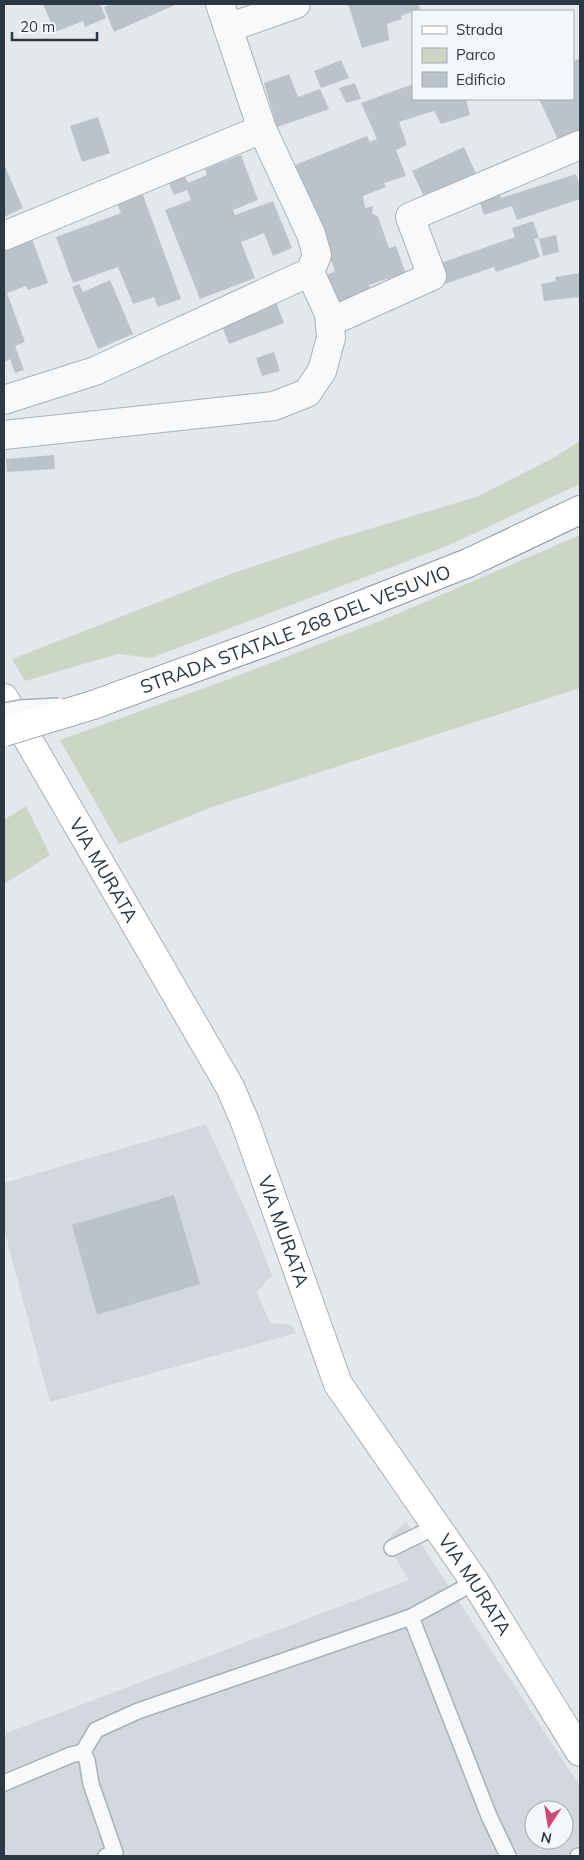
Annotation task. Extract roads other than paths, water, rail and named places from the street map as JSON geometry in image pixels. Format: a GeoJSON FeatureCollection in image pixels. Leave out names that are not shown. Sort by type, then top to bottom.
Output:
{"type":"FeatureCollection","features":[{"type":"Feature","properties":{"kind":"main road","name":"STRADA STATALE 268 DEL VESUVIO"},"geometry":{"type":"LineString","coordinates":[[4,732],[148,686],[290,633],[468,563],[580,510]]}},
{"type":"Feature","properties":{"kind":"main road","name":"VIA MURATA"},"geometry":{"type":"LineString","coordinates":[[4,698],[230,1087],[245,1122],[338,1384],[475,1582],[580,1752]]}},
{"type":"Feature","properties":{"kind":"street"},"geometry":{"type":"LineString","coordinates":[[4,400],[95,371],[310,272],[317,255],[311,234],[262,129],[224,16],[296,4]]}},
{"type":"Feature","properties":{"kind":"street"},"geometry":{"type":"LineString","coordinates":[[4,236],[262,129]]}},
{"type":"Feature","properties":{"kind":"street"},"geometry":{"type":"LineString","coordinates":[[330,322],[432,276],[410,216],[580,145]]}},
{"type":"Feature","properties":{"kind":"street"},"geometry":{"type":"LineString","coordinates":[[4,435],[274,406],[307,393],[322,371],[331,338],[329,314],[310,272]]}},
{"type":"Feature","properties":{"kind":"lane"},"geometry":{"type":"LineString","coordinates":[[4,711],[20,708],[93,705]]}},
{"type":"Feature","properties":{"kind":"lane"},"geometry":{"type":"LineString","coordinates":[[392,1548],[437,1526]]}},
{"type":"Feature","properties":{"kind":"lane"},"geometry":{"type":"LineString","coordinates":[[4,1783],[71,1755],[83,1752],[96,1730],[138,1711],[411,1617],[475,1582]]}},
{"type":"Feature","properties":{"kind":"lane"},"geometry":{"type":"LineString","coordinates":[[411,1617],[489,1816],[508,1856]]}},
{"type":"Feature","properties":{"kind":"lane"},"geometry":{"type":"LineString","coordinates":[[83,1752],[87,1760],[91,1784],[115,1854],[106,1856]]}}]}
